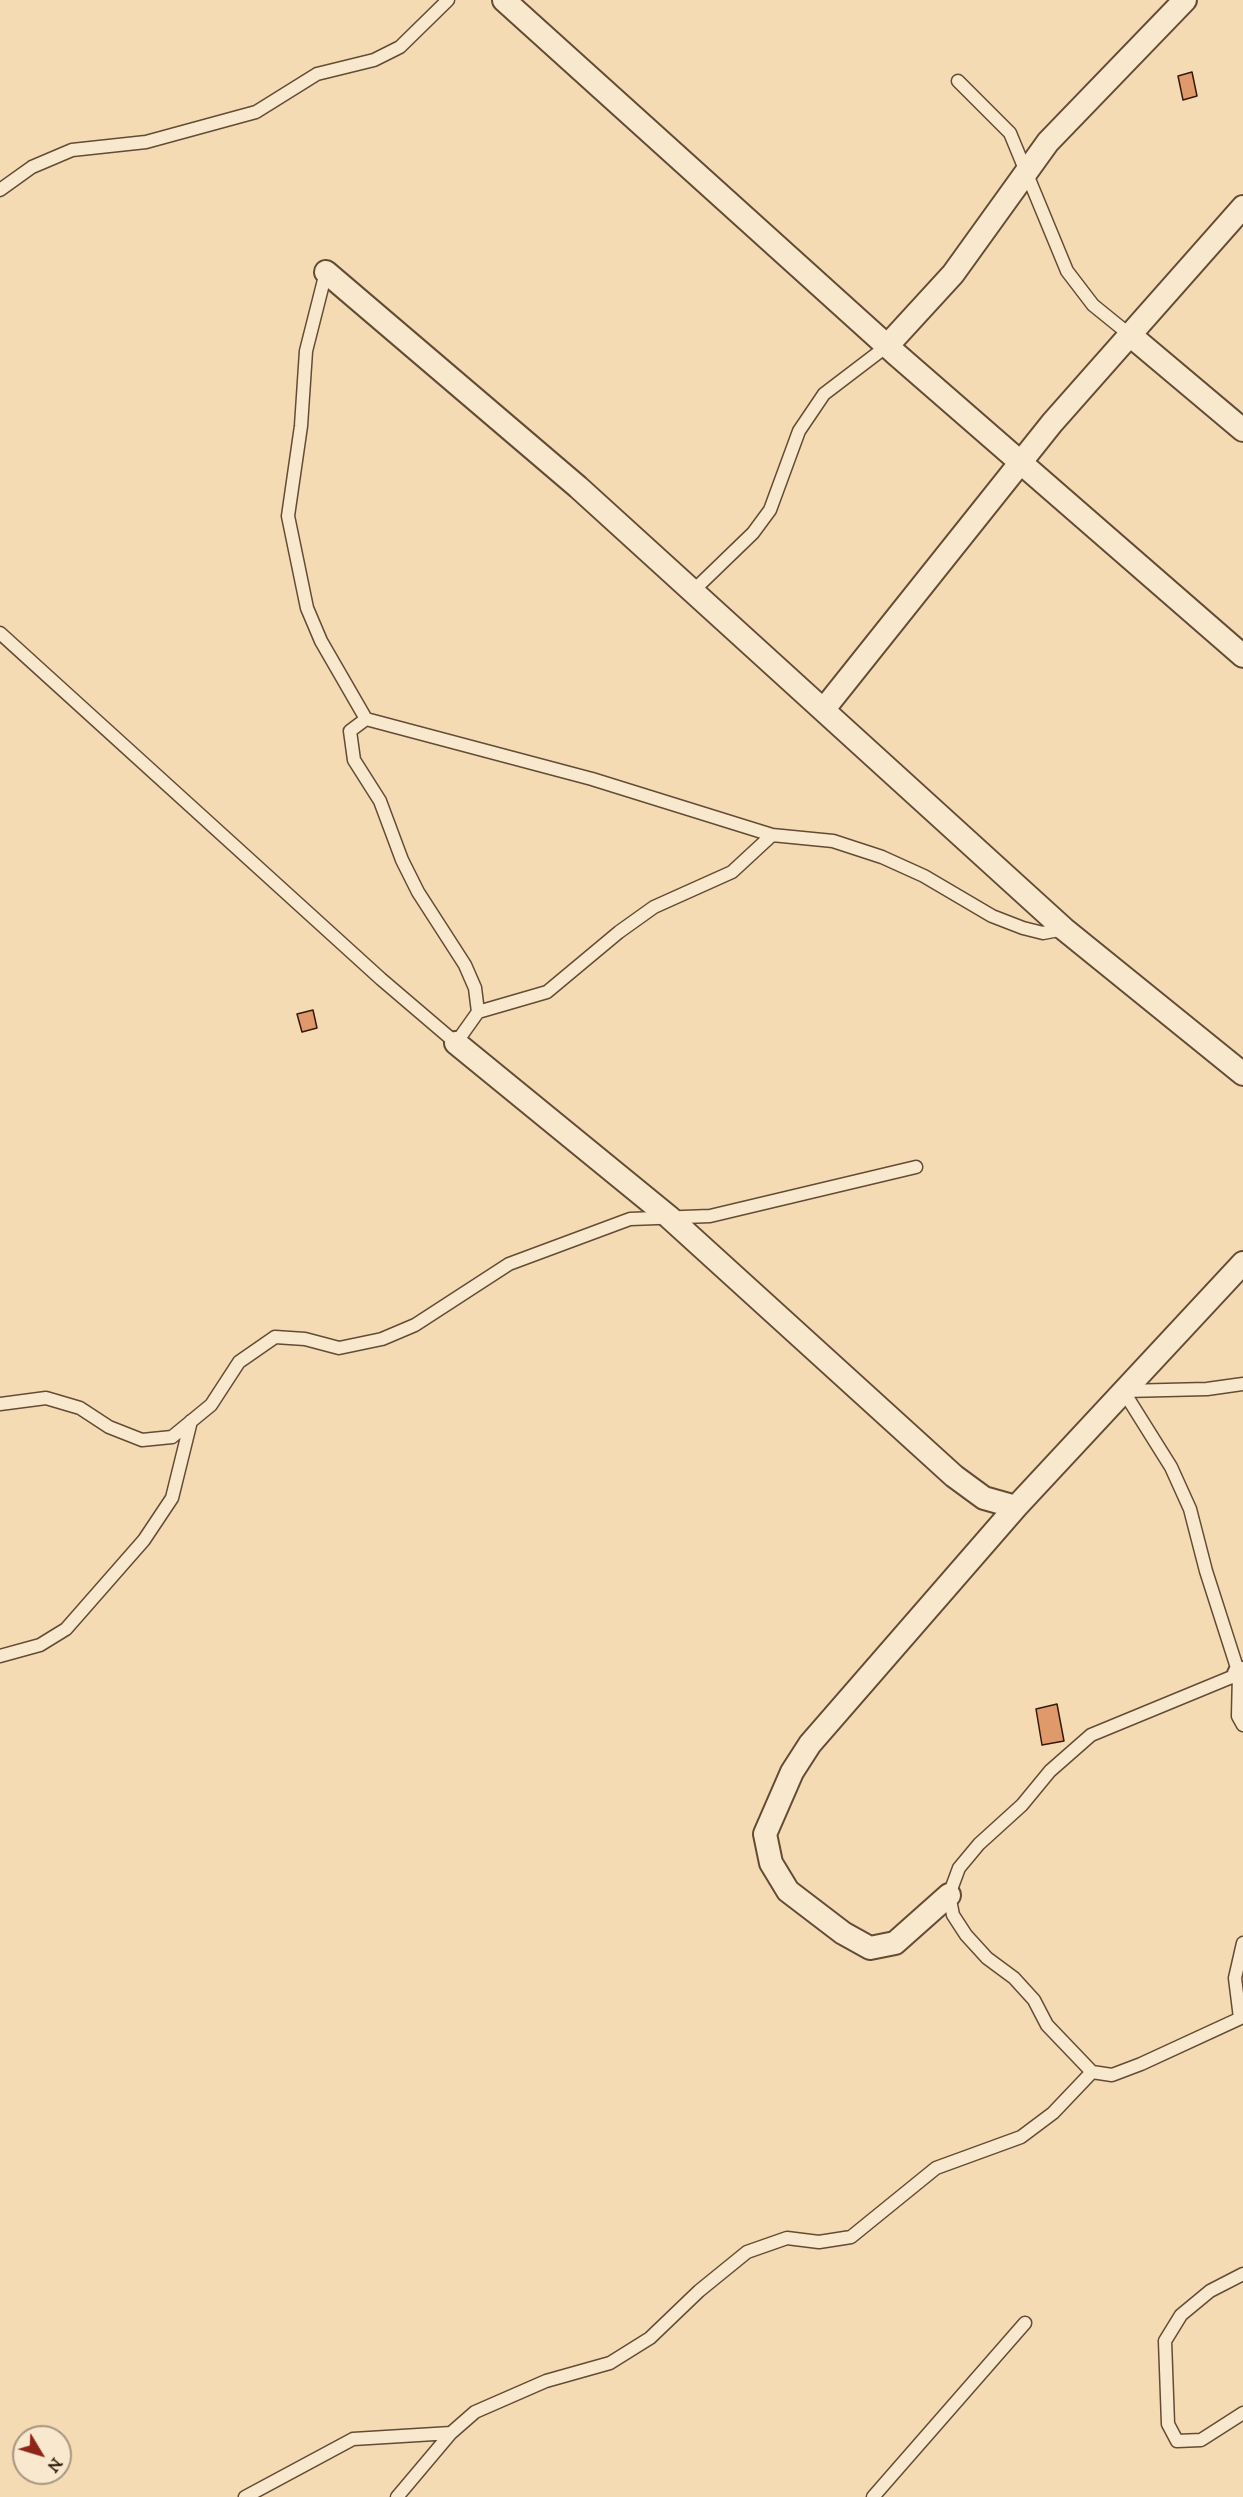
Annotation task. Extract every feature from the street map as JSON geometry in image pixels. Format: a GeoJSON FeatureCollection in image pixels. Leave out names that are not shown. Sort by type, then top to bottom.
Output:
{"type":"FeatureCollection","features":[{"type":"Feature","properties":{"kind":"street"},"geometry":{"type":"LineString","coordinates":[[504,0],[887,346],[1243,656]]}},
{"type":"Feature","properties":{"kind":"street"},"geometry":{"type":"LineString","coordinates":[[887,346],[953,274],[1048,142],[1185,0]]}},
{"type":"Feature","properties":{"kind":"street"},"geometry":{"type":"LineString","coordinates":[[824,709],[1020,463],[1243,207]]}},
{"type":"Feature","properties":{"kind":"street"},"geometry":{"type":"LineString","coordinates":[[326,272],[578,487],[1064,929],[1243,1074]]}},
{"type":"Feature","properties":{"kind":"street"},"geometry":{"type":"LineString","coordinates":[[1130,335],[1243,430]]}},
{"type":"Feature","properties":{"kind":"street"},"geometry":{"type":"LineString","coordinates":[[456,1044],[669,1216],[954,1476],[984,1498],[1016,1507]]}},
{"type":"Feature","properties":{"kind":"street"},"geometry":{"type":"LineString","coordinates":[[949,1895],[895,1943],[870,1948],[843,1933],[788,1891],[771,1863],[765,1834],[792,1773],[810,1744],[1016,1507],[1243,1263]]}},
{"type":"Feature","properties":{"kind":"lane"},"geometry":{"type":"LineString","coordinates":[[0,190],[32,167],[72,150],[146,142],[256,112],[317,74],[374,60],[400,47],[448,0]]}},
{"type":"Feature","properties":{"kind":"lane"},"geometry":{"type":"LineString","coordinates":[[958,81],[1010,133],[1067,271],[1093,305],[1130,335]]}},
{"type":"Feature","properties":{"kind":"lane"},"geometry":{"type":"LineString","coordinates":[[326,272],[306,351],[301,426],[288,516],[307,608],[321,641],[366,719],[592,779],[772,836],[790,836],[843,844],[882,857],[924,876],[993,916],[1023,928],[1043,933],[1064,929]]}},
{"type":"Feature","properties":{"kind":"lane"},"geometry":{"type":"LineString","coordinates":[[693,591],[753,533],[770,510],[800,431],[824,394],[887,346]]}},
{"type":"Feature","properties":{"kind":"lane"},"geometry":{"type":"LineString","coordinates":[[0,633],[381,979],[456,1044],[478,1012],[548,992],[618,932],[654,907],[732,872],[772,836]]}},
{"type":"Feature","properties":{"kind":"lane"},"geometry":{"type":"LineString","coordinates":[[366,719],[350,731],[354,760],[380,801],[402,860],[418,892],[465,965],[475,988],[478,1012]]}},
{"type":"Feature","properties":{"kind":"lane"},"geometry":{"type":"LineString","coordinates":[[0,1404],[46,1398],[80,1408],[109,1427],[142,1440],[172,1437],[212,1405],[240,1362],[276,1337],[305,1339],[339,1348],[382,1339],[415,1326],[509,1264],[630,1219],[710,1216],[916,1167]]}},
{"type":"Feature","properties":{"kind":"lane"},"geometry":{"type":"LineString","coordinates":[[1124,1392],[1207,1389],[1243,1384]]}},
{"type":"Feature","properties":{"kind":"lane"},"geometry":{"type":"LineString","coordinates":[[1124,1392],[1171,1467],[1190,1509],[1206,1571],[1241,1673],[1238,1716],[1243,1725]]}},
{"type":"Feature","properties":{"kind":"lane"},"geometry":{"type":"LineString","coordinates":[[0,1656],[40,1645],[66,1629],[144,1540],[172,1498],[191,1421]]}},
{"type":"Feature","properties":{"kind":"lane"},"geometry":{"type":"LineString","coordinates":[[1241,1673],[1092,1735],[1050,1771],[1022,1805],[979,1844],[959,1868],[949,1895],[953,1915],[966,1935],[987,1958],[1014,1978],[1034,2000],[1047,2025],[1092,2072],[1112,2075],[1242,2018],[1235,1978],[1243,1943]]}},
{"type":"Feature","properties":{"kind":"lane"},"geometry":{"type":"LineString","coordinates":[[397,2497],[451,2433],[475,2412],[546,2381],[610,2363],[650,2338],[699,2291],[747,2252],[787,2238],[819,2242],[851,2237],[936,2168],[1021,2137],[1053,2113],[1092,2072]]}},
{"type":"Feature","properties":{"kind":"lane"},"geometry":{"type":"LineString","coordinates":[[1243,2274],[1210,2291],[1181,2315],[1165,2341],[1168,2424],[1177,2441],[1201,2439],[1243,2413]]}},
{"type":"Feature","properties":{"kind":"lane"},"geometry":{"type":"LineString","coordinates":[[873,2497],[1025,2323]]}},
{"type":"Feature","properties":{"kind":"lane"},"geometry":{"type":"LineString","coordinates":[[245,2497],[353,2439],[451,2433]]}},
{"type":"Feature","properties":{"kind":"building"},"geometry":{"type":"Polygon","coordinates":[[[1192,72],[1197,96],[1183,100],[1178,76],[1192,72]]]}},
{"type":"Feature","properties":{"kind":"building"},"geometry":{"type":"Polygon","coordinates":[[[313,1010],[317,1028],[302,1032],[297,1014],[313,1010]]]}},
{"type":"Feature","properties":{"kind":"building"},"geometry":{"type":"Polygon","coordinates":[[[1057,1704],[1064,1741],[1042,1745],[1036,1709],[1057,1704]]]}}]}
